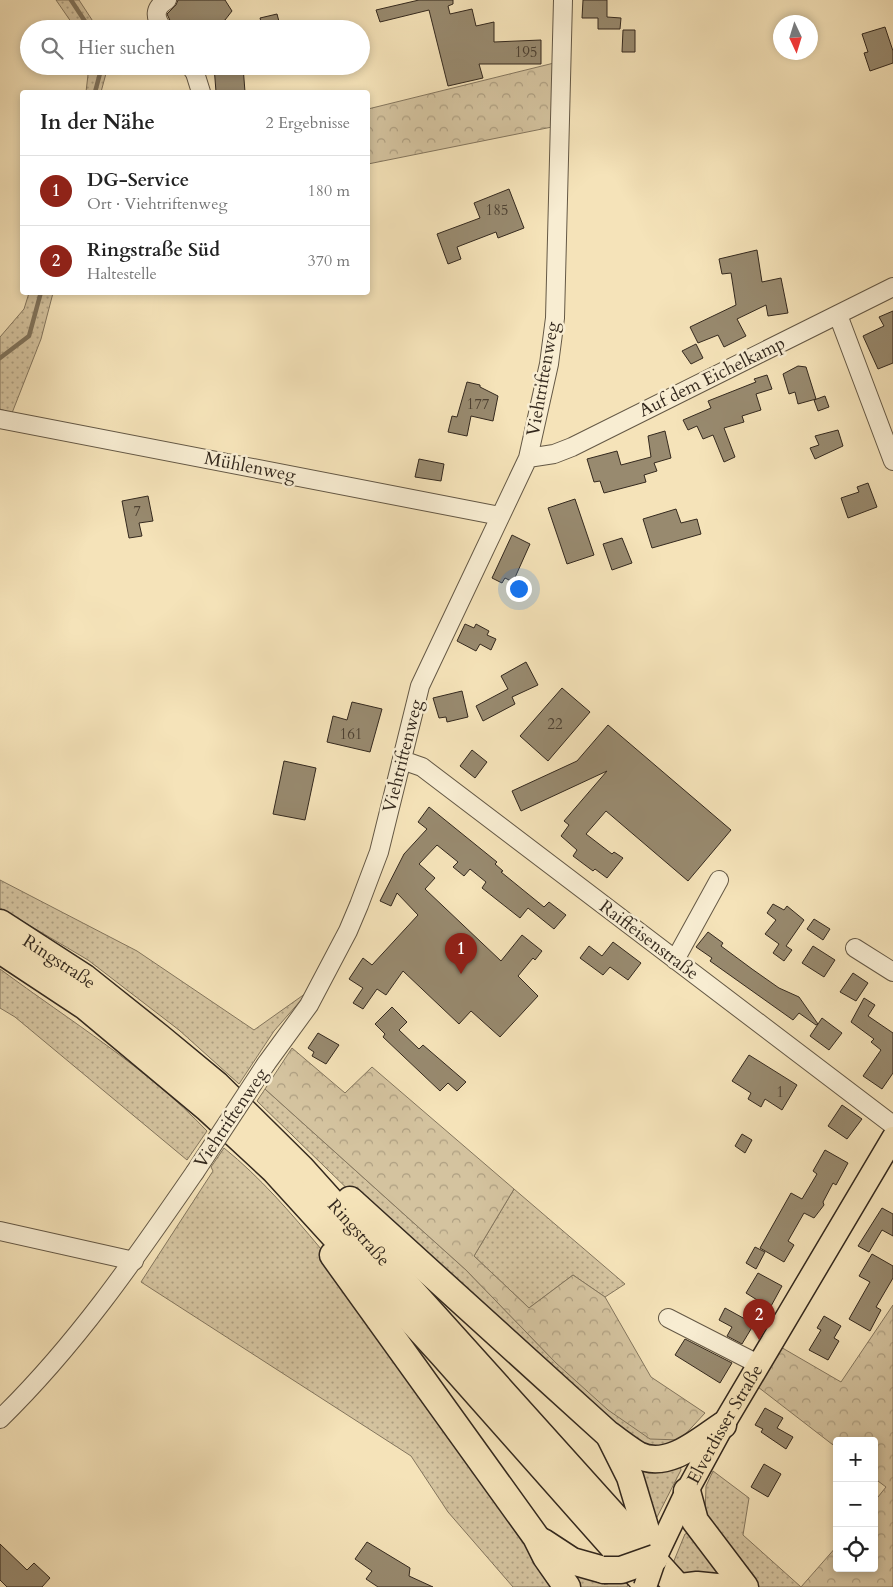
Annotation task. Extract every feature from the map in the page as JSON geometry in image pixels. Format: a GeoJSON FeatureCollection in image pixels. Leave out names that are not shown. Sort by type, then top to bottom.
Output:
{"type":"FeatureCollection","features":[{"type":"Feature","properties":{"kind":"highway","name":"Ringstraße"},"geometry":{"type":"LineString","coordinates":[[0,923],[85,978],[216,1085],[301,1168],[693,1587]]}},
{"type":"Feature","properties":{"kind":"highway","name":"Ringstraße"},"geometry":{"type":"LineString","coordinates":[[0,950],[86,1008],[207,1108],[274,1170],[422,1332],[647,1587]]}},
{"type":"Feature","properties":{"kind":"highway"},"geometry":{"type":"LineString","coordinates":[[301,1168],[343,1193],[608,1434],[639,1455],[655,1460],[679,1454],[723,1425]]}},
{"type":"Feature","properties":{"kind":"highway"},"geometry":{"type":"LineString","coordinates":[[274,1170],[280,1194],[313,1227],[536,1537],[546,1557],[567,1587]]}},
{"type":"Feature","properties":{"kind":"highway"},"geometry":{"type":"LineString","coordinates":[[536,1537],[572,1561],[604,1570],[621,1570],[659,1550],[640,1517],[630,1477],[608,1434]]}},
{"type":"Feature","properties":{"kind":"highway"},"geometry":{"type":"LineString","coordinates":[[687,1491],[695,1521],[745,1587]]}},
{"type":"Feature","properties":{"kind":"main road","name":"Elverdisser Straße"},"geometry":{"type":"LineString","coordinates":[[647,1587],[659,1550],[687,1491],[723,1425],[760,1366],[893,1138]]}},
{"type":"Feature","properties":{"kind":"street"},"geometry":{"type":"LineString","coordinates":[[157,20],[156,13],[159,5],[167,0]]}},
{"type":"Feature","properties":{"kind":"street","name":"Viehtriftenweg"},"geometry":{"type":"LineString","coordinates":[[0,1419],[34,1386],[67,1348],[134,1261],[266,1064],[309,1004],[348,931],[379,852],[420,686],[528,458],[549,364],[555,318],[563,0]]}},
{"type":"Feature","properties":{"kind":"street"},"geometry":{"type":"LineString","coordinates":[[196,75],[200,90]]}},
{"type":"Feature","properties":{"kind":"street","name":"Auf dem Eichelkamp"},"geometry":{"type":"LineString","coordinates":[[528,458],[554,454],[572,447],[893,287]]}},
{"type":"Feature","properties":{"kind":"street"},"geometry":{"type":"LineString","coordinates":[[838,315],[893,461]]}},
{"type":"Feature","properties":{"kind":"street","name":"Mühlenweg"},"geometry":{"type":"LineString","coordinates":[[0,419],[500,516]]}},
{"type":"Feature","properties":{"kind":"street","name":"Raiffeisenstraße"},"geometry":{"type":"LineString","coordinates":[[402,760],[422,767],[893,1125]]}},
{"type":"Feature","properties":{"kind":"street"},"geometry":{"type":"LineString","coordinates":[[675,960],[719,880]]}},
{"type":"Feature","properties":{"kind":"street"},"geometry":{"type":"LineString","coordinates":[[855,948],[893,972]]}},
{"type":"Feature","properties":{"kind":"street"},"geometry":{"type":"LineString","coordinates":[[0,1231],[134,1261]]}},
{"type":"Feature","properties":{"kind":"street"},"geometry":{"type":"LineString","coordinates":[[668,1318],[760,1366]]}},
{"type":"Feature","properties":{"kind":"green space"},"geometry":{"type":"Polygon","coordinates":[[[56,0],[79,0],[92,20],[70,20],[56,0]]]}},
{"type":"Feature","properties":{"kind":"green space"},"geometry":{"type":"Polygon","coordinates":[[[554,63],[552,127],[370,164],[370,109],[554,63]]]}},
{"type":"Feature","properties":{"kind":"green space"},"geometry":{"type":"Polygon","coordinates":[[[88,75],[106,75],[102,90],[86,90],[88,75]]]}},
{"type":"Feature","properties":{"kind":"green space"},"geometry":{"type":"Polygon","coordinates":[[[28,295],[52,295],[41,339],[12,413],[0,409],[0,337],[24,309],[28,295]]]}},
{"type":"Feature","properties":{"kind":"green space"},"geometry":{"type":"Polygon","coordinates":[[[0,880],[137,951],[254,1030],[309,991],[274,1031],[239,1084],[179,1030],[88,960],[0,908],[0,880]]]}},
{"type":"Feature","properties":{"kind":"green space"},"geometry":{"type":"Polygon","coordinates":[[[0,969],[133,1065],[159,1086],[207,1131],[187,1160],[15,1017],[0,1008],[0,969]]]}},
{"type":"Feature","properties":{"kind":"green space"},"geometry":{"type":"Polygon","coordinates":[[[292,1048],[345,1093],[372,1067],[514,1189],[474,1256],[529,1308],[573,1275],[605,1297],[651,1377],[705,1413],[680,1440],[650,1439],[608,1410],[556,1363],[466,1270],[265,1089],[292,1048]]]}},
{"type":"Feature","properties":{"kind":"green space"},"geometry":{"type":"Polygon","coordinates":[[[265,1089],[466,1270],[556,1363],[680,1440],[660,1449],[639,1447],[361,1202],[257,1101],[265,1089]]]}},
{"type":"Feature","properties":{"kind":"green space"},"geometry":{"type":"Polygon","coordinates":[[[224,1148],[263,1183],[321,1249],[558,1587],[513,1587],[448,1512],[411,1456],[141,1282],[213,1171],[211,1167],[224,1148]]]}},
{"type":"Feature","properties":{"kind":"green space"},"geometry":{"type":"Polygon","coordinates":[[[514,1189],[625,1284],[605,1297],[573,1275],[529,1308],[474,1256],[514,1189]]]}},
{"type":"Feature","properties":{"kind":"green space"},"geometry":{"type":"Polygon","coordinates":[[[893,1305],[893,1587],[801,1587],[833,1551],[833,1572],[878,1572],[878,1497],[886,1487],[878,1481],[878,1437],[833,1437],[833,1445],[758,1387],[779,1346],[841,1382],[893,1305]]]}},
{"type":"Feature","properties":{"kind":"green space"},"geometry":{"type":"Polygon","coordinates":[[[635,1464],[680,1465],[681,1470],[653,1525],[635,1464]]]}},
{"type":"Feature","properties":{"kind":"green space"},"geometry":{"type":"Polygon","coordinates":[[[713,1471],[749,1498],[743,1535],[801,1587],[755,1587],[705,1517],[706,1486],[713,1471]]]}},
{"type":"Feature","properties":{"kind":"green space"},"geometry":{"type":"Polygon","coordinates":[[[693,1532],[733,1585],[664,1585],[685,1534],[693,1532]]]}},
{"type":"Feature","properties":{"kind":"green space"},"geometry":{"type":"Polygon","coordinates":[[[570,1574],[631,1575],[627,1587],[579,1587],[570,1574]]]}},
{"type":"Feature","properties":{"kind":"building"},"geometry":{"type":"Polygon","coordinates":[[[178,0],[225,0],[232,11],[225,20],[170,20],[167,14],[176,5],[178,0]]]}},
{"type":"Feature","properties":{"kind":"building"},"geometry":{"type":"Polygon","coordinates":[[[419,0],[453,0],[453,4],[448,6],[450,14],[472,9],[476,26],[494,22],[494,42],[541,40],[541,64],[479,64],[483,78],[448,86],[429,10],[380,22],[376,10],[419,0]]]}},
{"type":"Feature","properties":{"kind":"building"},"geometry":{"type":"Polygon","coordinates":[[[583,0],[607,0],[607,17],[621,18],[620,29],[598,29],[598,18],[582,18],[583,0]]]}},
{"type":"Feature","properties":{"kind":"building"},"geometry":{"type":"Polygon","coordinates":[[[277,14],[279,20],[261,20],[260,18],[277,14]]]}},
{"type":"Feature","properties":{"kind":"building"},"geometry":{"type":"Polygon","coordinates":[[[885,27],[893,51],[893,63],[870,71],[864,53],[868,52],[862,34],[885,27]]]}},
{"type":"Feature","properties":{"kind":"building"},"geometry":{"type":"Polygon","coordinates":[[[623,30],[635,30],[635,52],[622,52],[623,30]]]}},
{"type":"Feature","properties":{"kind":"building"},"geometry":{"type":"Polygon","coordinates":[[[215,75],[244,75],[245,90],[216,90],[215,75]]]}},
{"type":"Feature","properties":{"kind":"building"},"geometry":{"type":"Polygon","coordinates":[[[509,189],[524,228],[498,238],[496,232],[457,247],[461,259],[448,264],[437,234],[480,218],[474,203],[509,189]]]}},
{"type":"Feature","properties":{"kind":"building"},"geometry":{"type":"Polygon","coordinates":[[[757,250],[762,282],[781,278],[788,313],[768,316],[766,305],[737,319],[746,336],[724,347],[718,335],[698,343],[690,327],[736,305],[731,273],[722,274],[719,259],[757,250]]]}},
{"type":"Feature","properties":{"kind":"building"},"geometry":{"type":"Polygon","coordinates":[[[893,311],[893,363],[878,369],[863,336],[884,326],[879,317],[893,311]]]}},
{"type":"Feature","properties":{"kind":"building"},"geometry":{"type":"Polygon","coordinates":[[[696,344],[703,358],[691,364],[682,351],[696,344]]]}},
{"type":"Feature","properties":{"kind":"building"},"geometry":{"type":"Polygon","coordinates":[[[798,366],[806,367],[816,399],[798,404],[795,392],[789,394],[783,374],[798,366]]]}},
{"type":"Feature","properties":{"kind":"building"},"geometry":{"type":"Polygon","coordinates":[[[767,375],[772,389],[756,394],[761,410],[742,416],[744,422],[724,428],[735,457],[724,462],[713,435],[703,439],[697,426],[688,430],[683,420],[711,408],[708,401],[756,382],[754,379],[767,375]]]}},
{"type":"Feature","properties":{"kind":"building"},"geometry":{"type":"Polygon","coordinates":[[[467,382],[480,385],[480,387],[498,396],[493,421],[471,416],[467,436],[448,432],[452,416],[457,417],[467,382]]]}},
{"type":"Feature","properties":{"kind":"building"},"geometry":{"type":"Polygon","coordinates":[[[825,396],[829,407],[818,411],[814,400],[825,396]]]}},
{"type":"Feature","properties":{"kind":"building"},"geometry":{"type":"Polygon","coordinates":[[[838,430],[843,446],[815,459],[810,448],[819,445],[815,436],[838,430]]]}},
{"type":"Feature","properties":{"kind":"building"},"geometry":{"type":"Polygon","coordinates":[[[665,431],[671,458],[654,463],[657,471],[644,475],[646,482],[604,493],[600,481],[594,482],[587,459],[617,451],[621,465],[651,457],[648,436],[665,431]]]}},
{"type":"Feature","properties":{"kind":"building"},"geometry":{"type":"Polygon","coordinates":[[[419,459],[444,464],[441,481],[415,477],[419,459]]]}},
{"type":"Feature","properties":{"kind":"building"},"geometry":{"type":"Polygon","coordinates":[[[868,483],[877,507],[848,518],[841,498],[859,492],[857,487],[868,483]]]}},
{"type":"Feature","properties":{"kind":"building"},"geometry":{"type":"Polygon","coordinates":[[[148,496],[153,521],[139,523],[142,536],[129,538],[122,501],[148,496]]]}},
{"type":"Feature","properties":{"kind":"building"},"geometry":{"type":"Polygon","coordinates":[[[575,499],[594,555],[567,564],[548,508],[575,499]]]}},
{"type":"Feature","properties":{"kind":"building"},"geometry":{"type":"Polygon","coordinates":[[[676,509],[681,523],[697,519],[701,534],[652,548],[643,519],[676,509]]]}},
{"type":"Feature","properties":{"kind":"building"},"geometry":{"type":"Polygon","coordinates":[[[512,535],[530,544],[513,582],[505,578],[502,583],[492,578],[512,535]]]}},
{"type":"Feature","properties":{"kind":"building"},"geometry":{"type":"Polygon","coordinates":[[[622,538],[632,563],[612,570],[603,544],[622,538]]]}},
{"type":"Feature","properties":{"kind":"building"},"geometry":{"type":"Polygon","coordinates":[[[465,624],[474,628],[476,624],[489,631],[487,635],[496,639],[491,650],[480,644],[476,651],[457,641],[465,624]]]}},
{"type":"Feature","properties":{"kind":"building"},"geometry":{"type":"Polygon","coordinates":[[[526,662],[538,685],[512,697],[515,704],[483,721],[476,706],[508,689],[501,676],[526,662]]]}},
{"type":"Feature","properties":{"kind":"building"},"geometry":{"type":"Polygon","coordinates":[[[562,688],[590,712],[548,761],[520,736],[562,688]]]}},
{"type":"Feature","properties":{"kind":"building"},"geometry":{"type":"Polygon","coordinates":[[[462,691],[468,717],[447,722],[446,717],[439,718],[433,698],[462,691]]]}},
{"type":"Feature","properties":{"kind":"building"},"geometry":{"type":"Polygon","coordinates":[[[352,702],[382,709],[370,752],[327,742],[333,716],[347,720],[352,702]]]}},
{"type":"Feature","properties":{"kind":"building"},"geometry":{"type":"Polygon","coordinates":[[[608,725],[731,830],[688,881],[606,811],[586,834],[612,854],[614,852],[623,858],[607,878],[595,869],[593,871],[573,856],[577,850],[561,836],[569,825],[564,821],[607,771],[521,811],[512,791],[577,761],[608,725]]]}},
{"type":"Feature","properties":{"kind":"building"},"geometry":{"type":"Polygon","coordinates":[[[472,750],[487,762],[475,778],[460,766],[472,750]]]}},
{"type":"Feature","properties":{"kind":"building"},"geometry":{"type":"Polygon","coordinates":[[[284,761],[316,768],[305,820],[273,814],[284,761]]]}},
{"type":"Feature","properties":{"kind":"building"},"geometry":{"type":"Polygon","coordinates":[[[429,807],[497,862],[495,864],[503,871],[501,872],[544,907],[549,902],[566,915],[554,929],[528,908],[520,918],[482,888],[486,882],[470,869],[464,876],[453,867],[458,862],[437,845],[419,864],[435,878],[425,889],[501,961],[522,935],[542,951],[535,960],[533,958],[518,976],[538,996],[500,1037],[471,1011],[459,1024],[403,971],[386,995],[377,989],[363,1009],[353,1003],[363,988],[349,979],[363,958],[372,965],[418,915],[397,893],[391,906],[380,901],[404,854],[427,829],[418,822],[429,807]]]}},
{"type":"Feature","properties":{"kind":"building"},"geometry":{"type":"Polygon","coordinates":[[[773,904],[784,910],[787,906],[804,920],[786,946],[792,950],[784,961],[773,953],[779,944],[765,934],[776,920],[767,913],[773,904]]]}},
{"type":"Feature","properties":{"kind":"building"},"geometry":{"type":"Polygon","coordinates":[[[814,919],[830,929],[823,940],[807,929],[814,919]]]}},
{"type":"Feature","properties":{"kind":"building"},"geometry":{"type":"Polygon","coordinates":[[[708,932],[723,943],[721,946],[752,969],[779,988],[799,997],[818,1024],[816,1025],[799,1013],[793,1020],[710,961],[712,958],[696,947],[708,932]]]}},
{"type":"Feature","properties":{"kind":"building"},"geometry":{"type":"Polygon","coordinates":[[[613,942],[641,963],[628,980],[610,967],[603,975],[580,958],[589,946],[602,956],[613,942]]]}},
{"type":"Feature","properties":{"kind":"building"},"geometry":{"type":"Polygon","coordinates":[[[813,946],[835,960],[824,977],[802,963],[813,946]]]}},
{"type":"Feature","properties":{"kind":"building"},"geometry":{"type":"Polygon","coordinates":[[[853,973],[868,983],[856,1001],[840,992],[853,973]]]}},
{"type":"Feature","properties":{"kind":"building"},"geometry":{"type":"Polygon","coordinates":[[[864,998],[875,1005],[868,1016],[893,1033],[893,1073],[882,1089],[863,1076],[881,1050],[871,1042],[874,1039],[851,1022],[864,998]]]}},
{"type":"Feature","properties":{"kind":"building"},"geometry":{"type":"Polygon","coordinates":[[[392,1007],[407,1022],[399,1030],[419,1049],[423,1045],[466,1082],[457,1091],[448,1083],[440,1091],[383,1037],[385,1034],[375,1024],[392,1007]]]}},
{"type":"Feature","properties":{"kind":"building"},"geometry":{"type":"Polygon","coordinates":[[[822,1018],[842,1033],[829,1050],[810,1036],[822,1018]]]}},
{"type":"Feature","properties":{"kind":"building"},"geometry":{"type":"Polygon","coordinates":[[[318,1033],[339,1045],[326,1064],[312,1056],[314,1052],[308,1048],[318,1033]]]}},
{"type":"Feature","properties":{"kind":"building"},"geometry":{"type":"Polygon","coordinates":[[[749,1055],[797,1085],[782,1110],[765,1099],[761,1107],[748,1099],[751,1093],[732,1081],[749,1055]]]}},
{"type":"Feature","properties":{"kind":"building"},"geometry":{"type":"Polygon","coordinates":[[[842,1105],[862,1119],[847,1139],[828,1126],[842,1105]]]}},
{"type":"Feature","properties":{"kind":"building"},"geometry":{"type":"Polygon","coordinates":[[[742,1134],[752,1140],[745,1153],[735,1146],[742,1134]]]}},
{"type":"Feature","properties":{"kind":"building"},"geometry":{"type":"Polygon","coordinates":[[[825,1150],[848,1163],[836,1185],[833,1183],[823,1202],[824,1205],[814,1218],[804,1213],[788,1241],[794,1245],[784,1262],[760,1248],[791,1193],[802,1199],[817,1174],[813,1171],[825,1150]]]}},
{"type":"Feature","properties":{"kind":"building"},"geometry":{"type":"Polygon","coordinates":[[[882,1208],[893,1214],[893,1236],[882,1230],[869,1252],[858,1246],[882,1208]]]}},
{"type":"Feature","properties":{"kind":"building"},"geometry":{"type":"Polygon","coordinates":[[[755,1247],[765,1252],[756,1269],[746,1263],[755,1247]]]}},
{"type":"Feature","properties":{"kind":"building"},"geometry":{"type":"Polygon","coordinates":[[[872,1254],[893,1266],[893,1278],[876,1307],[881,1310],[870,1331],[849,1319],[870,1282],[859,1276],[872,1254]]]}},
{"type":"Feature","properties":{"kind":"building"},"geometry":{"type":"Polygon","coordinates":[[[758,1273],[782,1286],[770,1308],[746,1293],[758,1273]]]}},
{"type":"Feature","properties":{"kind":"building"},"geometry":{"type":"Polygon","coordinates":[[[725,1308],[754,1324],[742,1344],[727,1336],[732,1327],[719,1320],[725,1308]]]}},
{"type":"Feature","properties":{"kind":"building"},"geometry":{"type":"Polygon","coordinates":[[[824,1316],[841,1326],[834,1338],[839,1341],[828,1360],[809,1350],[821,1330],[817,1328],[824,1316]]]}},
{"type":"Feature","properties":{"kind":"building"},"geometry":{"type":"Polygon","coordinates":[[[685,1339],[732,1363],[720,1383],[675,1355],[685,1339]]]}},
{"type":"Feature","properties":{"kind":"building"},"geometry":{"type":"Polygon","coordinates":[[[765,1408],[783,1418],[777,1428],[793,1437],[786,1449],[761,1432],[763,1429],[755,1425],[765,1408]]]}},
{"type":"Feature","properties":{"kind":"building"},"geometry":{"type":"Polygon","coordinates":[[[764,1464],[781,1474],[768,1497],[751,1487],[764,1464]]]}},
{"type":"Feature","properties":{"kind":"building"},"geometry":{"type":"Polygon","coordinates":[[[367,1542],[410,1568],[409,1576],[433,1587],[378,1587],[366,1579],[372,1571],[355,1559],[367,1542]]]}},
{"type":"Feature","properties":{"kind":"building"},"geometry":{"type":"Polygon","coordinates":[[[0,1544],[27,1570],[34,1563],[50,1578],[42,1587],[7,1587],[0,1580],[0,1544]]]}},
{"type":"Feature","properties":{"kind":"waterway"},"geometry":{"type":"LineString","coordinates":[[71,0],[84,20]]}},
{"type":"Feature","properties":{"kind":"waterway"},"geometry":{"type":"LineString","coordinates":[[96,90],[100,75]]}},
{"type":"Feature","properties":{"kind":"waterway"},"geometry":{"type":"LineString","coordinates":[[0,358],[29,336],[40,295]]}},
{"type":"Feature","properties":{"kind":"place","name":"DG-Service"},"geometry":{"type":"Point","coordinates":[461,974]}},
{"type":"Feature","properties":{"kind":"place","name":"Ringstraße Süd"},"geometry":{"type":"Point","coordinates":[759,1340]}}]}
